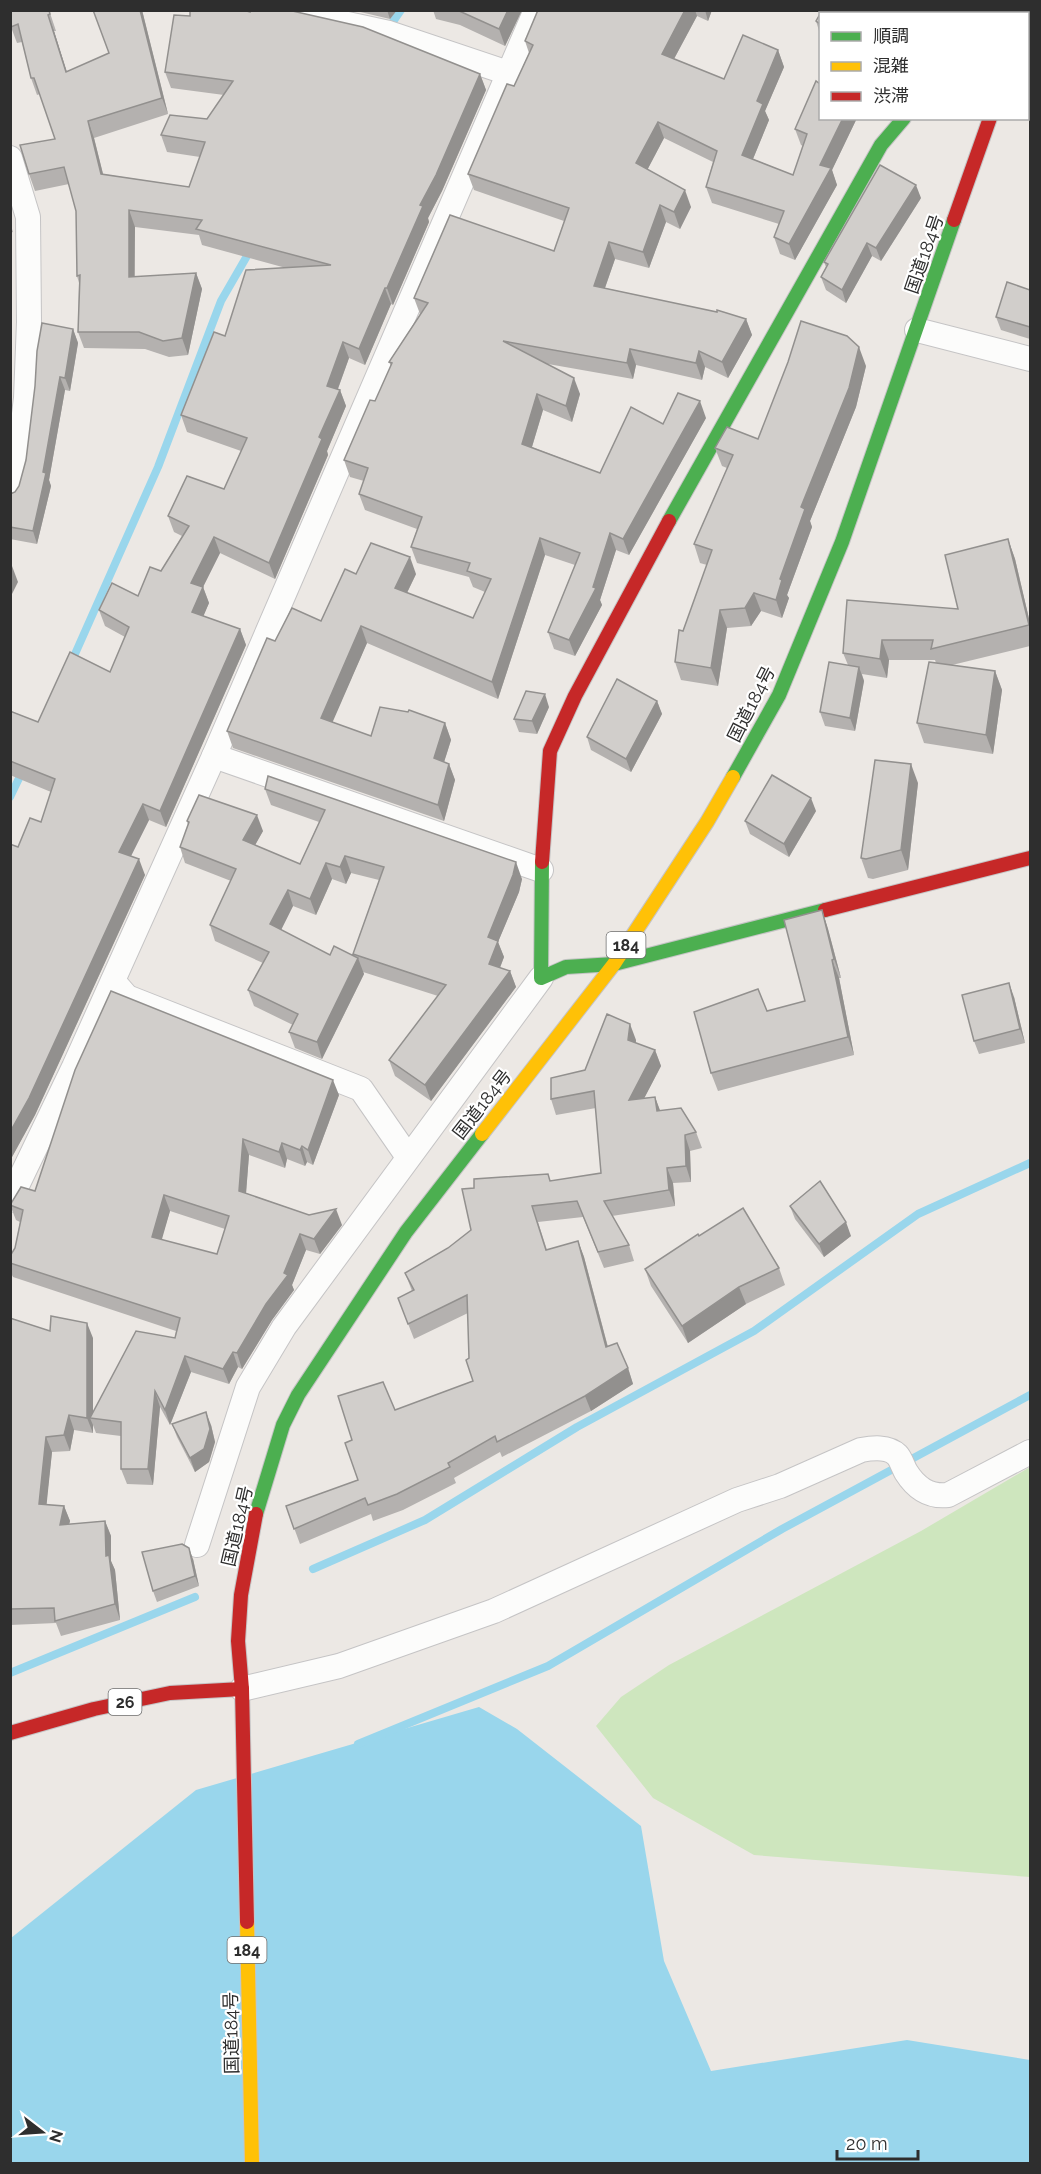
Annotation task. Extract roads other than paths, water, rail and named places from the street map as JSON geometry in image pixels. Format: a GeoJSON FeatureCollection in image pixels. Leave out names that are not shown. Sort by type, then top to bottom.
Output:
{"type":"FeatureCollection","features":[{"type":"Feature","properties":{"kind":"main road"},"geometry":{"type":"LineString","coordinates":[[902,120],[881,145],[639,576],[575,696],[550,751],[541,870],[541,978],[566,967],[615,964],[1030,858]]}},
{"type":"Feature","properties":{"kind":"main road","name":"国道184号"},"geometry":{"type":"LineString","coordinates":[[252,2163],[241,1736],[242,1689],[238,1641],[241,1595],[255,1517],[283,1425],[298,1395],[406,1232],[615,964],[708,822],[778,695],[843,542],[989,120]]}},
{"type":"Feature","properties":{"kind":"main road","name":"26"},"geometry":{"type":"LineString","coordinates":[[10,1733],[94,1708],[170,1693],[242,1689]]}},
{"type":"Feature","properties":{"kind":"street"},"geometry":{"type":"LineString","coordinates":[[283,10],[389,33],[507,73]]}},
{"type":"Feature","properties":{"kind":"street"},"geometry":{"type":"LineString","coordinates":[[10,1200],[74,1067],[214,756],[536,10]]}},
{"type":"Feature","properties":{"kind":"street"},"geometry":{"type":"LineString","coordinates":[[10,158],[28,217],[26,398],[10,495]]}},
{"type":"Feature","properties":{"kind":"street"},"geometry":{"type":"LineString","coordinates":[[917,330],[1030,359]]}},
{"type":"Feature","properties":{"kind":"street"},"geometry":{"type":"LineString","coordinates":[[214,756],[541,870]]}},
{"type":"Feature","properties":{"kind":"street"},"geometry":{"type":"LineString","coordinates":[[197,1545],[248,1387],[284,1327],[541,978]]}},
{"type":"Feature","properties":{"kind":"street"},"geometry":{"type":"LineString","coordinates":[[113,981],[127,997],[361,1089],[408,1157]]}},
{"type":"Feature","properties":{"kind":"street"},"geometry":{"type":"LineString","coordinates":[[242,1689],[339,1666],[494,1611],[737,1500],[780,1486],[861,1450],[874,1448],[886,1450],[902,1465],[922,1491],[937,1496],[948,1495],[1030,1452]]}},
{"type":"Feature","properties":{"kind":"water"},"geometry":{"type":"Polygon","coordinates":[[[479,1707],[517,1729],[641,1826],[664,1961],[711,2071],[907,2040],[1030,2060],[1030,2163],[11,2164],[11,1938],[196,1790],[479,1707]]]}},
{"type":"Feature","properties":{"kind":"waterway"},"geometry":{"type":"LineString","coordinates":[[388,29],[401,10]]}},
{"type":"Feature","properties":{"kind":"waterway"},"geometry":{"type":"LineString","coordinates":[[71,663],[158,467],[221,301],[251,249]]}},
{"type":"Feature","properties":{"kind":"waterway"},"geometry":{"type":"LineString","coordinates":[[10,797],[23,770]]}},
{"type":"Feature","properties":{"kind":"waterway"},"geometry":{"type":"LineString","coordinates":[[313,1569],[425,1520],[577,1427],[754,1331],[918,1214],[1030,1163]]}},
{"type":"Feature","properties":{"kind":"waterway"},"geometry":{"type":"LineString","coordinates":[[358,1744],[548,1666],[782,1529],[1030,1395]]}},
{"type":"Feature","properties":{"kind":"waterway"},"geometry":{"type":"LineString","coordinates":[[10,1673],[195,1597]]}}]}
